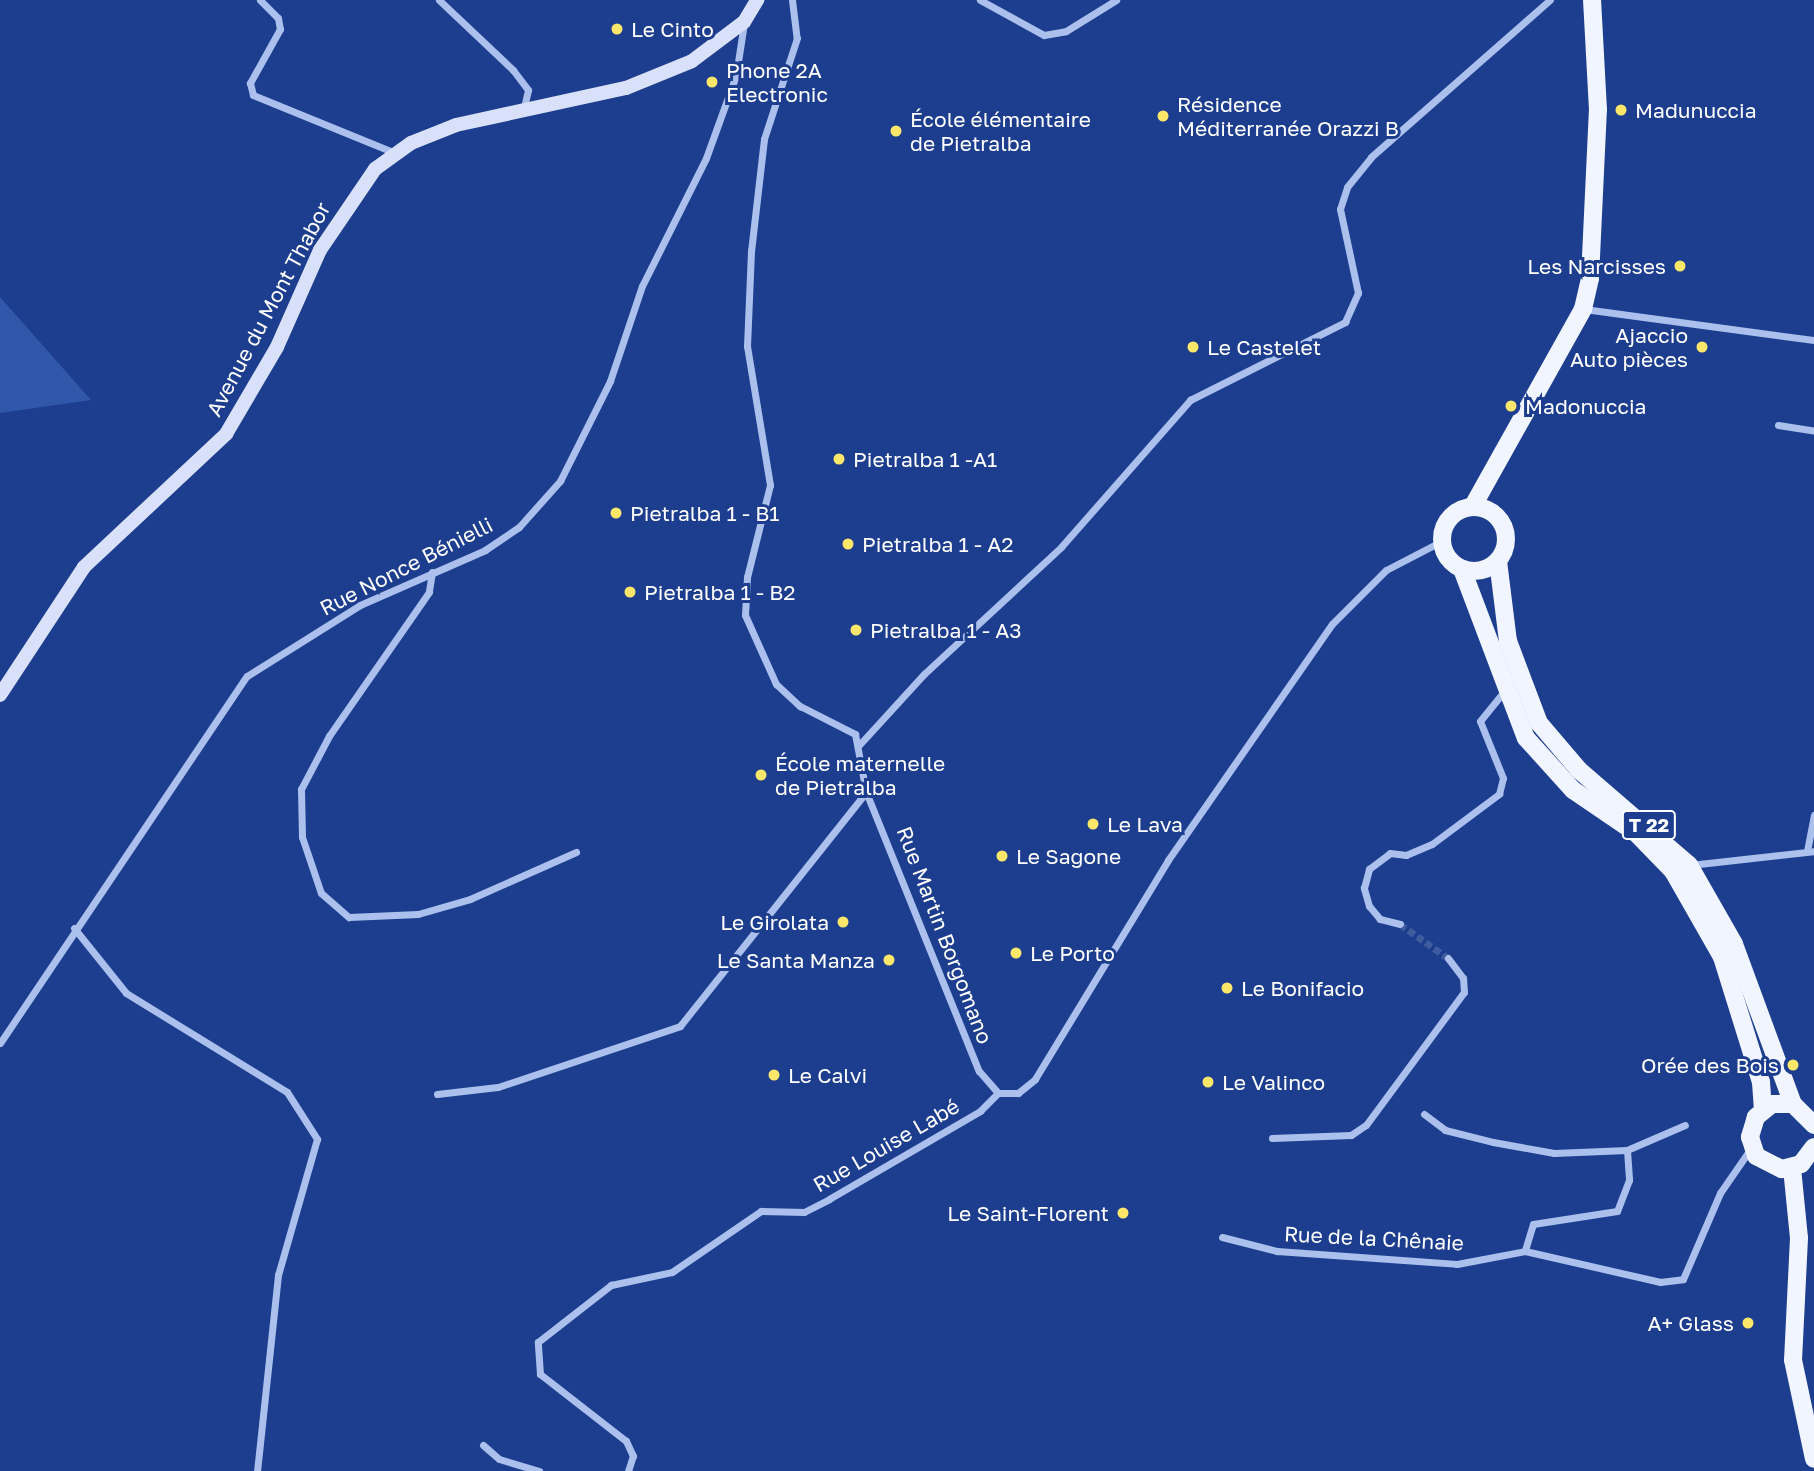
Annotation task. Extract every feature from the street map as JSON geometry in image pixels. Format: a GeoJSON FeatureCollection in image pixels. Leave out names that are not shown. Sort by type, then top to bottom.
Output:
{"type":"FeatureCollection","features":[{"type":"Feature","properties":{"kind":"main road"},"geometry":{"type":"LineString","coordinates":[[1473,506],[1494,513],[1506,530],[1498,561],[1481,571],[1462,569],[1448,558],[1441,541],[1447,521],[1473,506],[1583,309],[1590,278],[1598,110],[1592,0]]}},
{"type":"Feature","properties":{"kind":"main road","name":"T 22"},"geometry":{"type":"LineString","coordinates":[[1498,561],[1508,641],[1539,723],[1579,770],[1681,868],[1734,944],[1793,1104]]}},
{"type":"Feature","properties":{"kind":"main road","name":"T 22"},"geometry":{"type":"LineString","coordinates":[[1462,569],[1504,691],[1526,738],[1548,766],[1681,868],[1721,957],[1761,1082],[1763,1109]]}},
{"type":"Feature","properties":{"kind":"main road"},"geometry":{"type":"LineString","coordinates":[[1792,1168],[1763,1163],[1752,1147],[1751,1127],[1763,1109],[1793,1104],[1813,1120]]}},
{"type":"Feature","properties":{"kind":"main road"},"geometry":{"type":"LineString","coordinates":[[1792,1168],[1814,1147]]}},
{"type":"Feature","properties":{"kind":"main road"},"geometry":{"type":"LineString","coordinates":[[1792,1168],[1799,1237],[1793,1360],[1814,1461]]}},
{"type":"Feature","properties":{"kind":"street"},"geometry":{"type":"LineString","coordinates":[[260,0],[278,18],[279,29],[250,83],[253,95],[396,154]]}},
{"type":"Feature","properties":{"kind":"street"},"geometry":{"type":"LineString","coordinates":[[439,0],[513,70],[528,90],[523,111]]}},
{"type":"Feature","properties":{"kind":"street","name":"Avenue du Mont Thabor"},"geometry":{"type":"LineString","coordinates":[[0,695],[84,567],[226,435],[350,200],[396,154],[456,125],[637,83],[692,61],[744,22],[757,0]]}},
{"type":"Feature","properties":{"kind":"street"},"geometry":{"type":"LineString","coordinates":[[792,0],[797,38],[764,139],[751,251],[747,346],[770,485],[747,577],[746,615],[776,684],[800,706],[847,727],[860,744],[924,674],[1061,547],[1190,400],[1345,322],[1358,293],[1340,209],[1348,187],[1371,157],[1550,0]]}},
{"type":"Feature","properties":{"kind":"street"},"geometry":{"type":"LineString","coordinates":[[980,0],[1044,35],[1066,30],[1116,0]]}},
{"type":"Feature","properties":{"kind":"street","name":"Rue Nonce Bénielli"},"geometry":{"type":"LineString","coordinates":[[0,1043],[74,928],[247,676],[360,605],[519,527],[560,481],[587,435],[642,286],[706,158],[736,75],[744,22]]}},
{"type":"Feature","properties":{"kind":"street"},"geometry":{"type":"LineString","coordinates":[[1583,309],[1814,340]]}},
{"type":"Feature","properties":{"kind":"street"},"geometry":{"type":"LineString","coordinates":[[1778,425],[1814,431]]}},
{"type":"Feature","properties":{"kind":"street"},"geometry":{"type":"LineString","coordinates":[[998,1093],[1018,1093],[1035,1079],[1168,860],[1332,624],[1386,570],[1441,541]]}},
{"type":"Feature","properties":{"kind":"street"},"geometry":{"type":"LineString","coordinates":[[432,572],[429,592],[328,736],[301,789],[302,837],[321,893],[349,917],[418,914],[470,899],[576,852]]}},
{"type":"Feature","properties":{"kind":"street"},"geometry":{"type":"LineString","coordinates":[[1400,924],[1380,919],[1369,906],[1364,888],[1369,869],[1390,853],[1406,855],[1432,844],[1499,794],[1503,778],[1480,721],[1504,691]]}},
{"type":"Feature","properties":{"kind":"street","name":"Rue Martin Borgomano"},"geometry":{"type":"LineString","coordinates":[[860,744],[866,792],[979,1071],[998,1093]]}},
{"type":"Feature","properties":{"kind":"street"},"geometry":{"type":"LineString","coordinates":[[437,1094],[498,1087],[680,1026],[866,792]]}},
{"type":"Feature","properties":{"kind":"street"},"geometry":{"type":"LineString","coordinates":[[1681,868],[1811,851],[1814,815]]}},
{"type":"Feature","properties":{"kind":"street"},"geometry":{"type":"LineString","coordinates":[[74,928],[126,993],[287,1092],[317,1139],[278,1275],[257,1471]]}},
{"type":"Feature","properties":{"kind":"street"},"geometry":{"type":"LineString","coordinates":[[1272,1138],[1351,1135],[1366,1125],[1464,992],[1463,978],[1448,958]]}},
{"type":"Feature","properties":{"kind":"street","name":"Rue Louise Labé"},"geometry":{"type":"LineString","coordinates":[[628,1471],[633,1455],[626,1441],[540,1374],[538,1342],[611,1285],[672,1272],[761,1211],[813,1208],[980,1111],[998,1093]]}},
{"type":"Feature","properties":{"kind":"street"},"geometry":{"type":"LineString","coordinates":[[1424,1114],[1445,1130],[1554,1153],[1627,1150],[1685,1125]]}},
{"type":"Feature","properties":{"kind":"street","name":"Rue de la Chênaie"},"geometry":{"type":"LineString","coordinates":[[1222,1237],[1277,1251],[1457,1264],[1525,1251],[1660,1282],[1683,1279],[1720,1193],[1752,1147]]}},
{"type":"Feature","properties":{"kind":"street"},"geometry":{"type":"LineString","coordinates":[[1525,1251],[1533,1224],[1617,1211],[1629,1180],[1627,1150]]}},
{"type":"Feature","properties":{"kind":"street"},"geometry":{"type":"LineString","coordinates":[[484,1446],[499,1459],[539,1471]]}},
{"type":"Feature","properties":{"kind":"street"},"geometry":{"type":"LineString","coordinates":[[1809,1471],[1814,1461]]}},
{"type":"Feature","properties":{"kind":"shaded area"},"geometry":{"type":"Polygon","coordinates":[[[0,297],[91,400],[0,413],[0,297]]]}},
{"type":"Feature","properties":{"kind":"tunnel"},"geometry":{"type":"LineString","coordinates":[[1400,924],[1448,958]]}},
{"type":"Feature","properties":{"kind":"place","name":"Le Cinto"},"geometry":{"type":"Point","coordinates":[617,29]}},
{"type":"Feature","properties":{"kind":"place","name":"Phone 2A Electronic"},"geometry":{"type":"Point","coordinates":[712,82]}},
{"type":"Feature","properties":{"kind":"place","name":"Madunuccia"},"geometry":{"type":"Point","coordinates":[1621,110]}},
{"type":"Feature","properties":{"kind":"place","name":"Résidence Méditerranée Orazzi B"},"geometry":{"type":"Point","coordinates":[1163,116]}},
{"type":"Feature","properties":{"kind":"place","name":"École élémentaire de Pietralba"},"geometry":{"type":"Point","coordinates":[896,131]}},
{"type":"Feature","properties":{"kind":"place","name":"Les Narcisses"},"geometry":{"type":"Point","coordinates":[1680,266]}},
{"type":"Feature","properties":{"kind":"place","name":"Le Castelet"},"geometry":{"type":"Point","coordinates":[1193,347]}},
{"type":"Feature","properties":{"kind":"place","name":"Ajaccio Auto pièces"},"geometry":{"type":"Point","coordinates":[1702,347]}},
{"type":"Feature","properties":{"kind":"place","name":"Madonuccia"},"geometry":{"type":"Point","coordinates":[1511,406]}},
{"type":"Feature","properties":{"kind":"place","name":"Pietralba 1 -A1"},"geometry":{"type":"Point","coordinates":[839,459]}},
{"type":"Feature","properties":{"kind":"place","name":"Pietralba 1 - B1"},"geometry":{"type":"Point","coordinates":[616,513]}},
{"type":"Feature","properties":{"kind":"place","name":"Pietralba 1 - A2"},"geometry":{"type":"Point","coordinates":[848,544]}},
{"type":"Feature","properties":{"kind":"place","name":"Pietralba 1 - B2"},"geometry":{"type":"Point","coordinates":[630,592]}},
{"type":"Feature","properties":{"kind":"place","name":"Pietralba 1 - A3"},"geometry":{"type":"Point","coordinates":[856,630]}},
{"type":"Feature","properties":{"kind":"place","name":"École maternelle de Pietralba"},"geometry":{"type":"Point","coordinates":[761,775]}},
{"type":"Feature","properties":{"kind":"place","name":"Le Lava"},"geometry":{"type":"Point","coordinates":[1093,824]}},
{"type":"Feature","properties":{"kind":"place","name":"Le Sagone"},"geometry":{"type":"Point","coordinates":[1002,856]}},
{"type":"Feature","properties":{"kind":"place","name":"Le Girolata"},"geometry":{"type":"Point","coordinates":[843,922]}},
{"type":"Feature","properties":{"kind":"place","name":"Le Porto"},"geometry":{"type":"Point","coordinates":[1016,953]}},
{"type":"Feature","properties":{"kind":"place","name":"Le Santa Manza"},"geometry":{"type":"Point","coordinates":[889,960]}},
{"type":"Feature","properties":{"kind":"place","name":"Le Bonifacio"},"geometry":{"type":"Point","coordinates":[1227,988]}},
{"type":"Feature","properties":{"kind":"place","name":"Orée des Bois"},"geometry":{"type":"Point","coordinates":[1793,1065]}},
{"type":"Feature","properties":{"kind":"place","name":"Le Calvi"},"geometry":{"type":"Point","coordinates":[774,1075]}},
{"type":"Feature","properties":{"kind":"place","name":"Le Valinco"},"geometry":{"type":"Point","coordinates":[1208,1082]}},
{"type":"Feature","properties":{"kind":"place","name":"Le Saint-Florent"},"geometry":{"type":"Point","coordinates":[1123,1213]}},
{"type":"Feature","properties":{"kind":"place","name":"A+ Glass"},"geometry":{"type":"Point","coordinates":[1748,1323]}}]}
